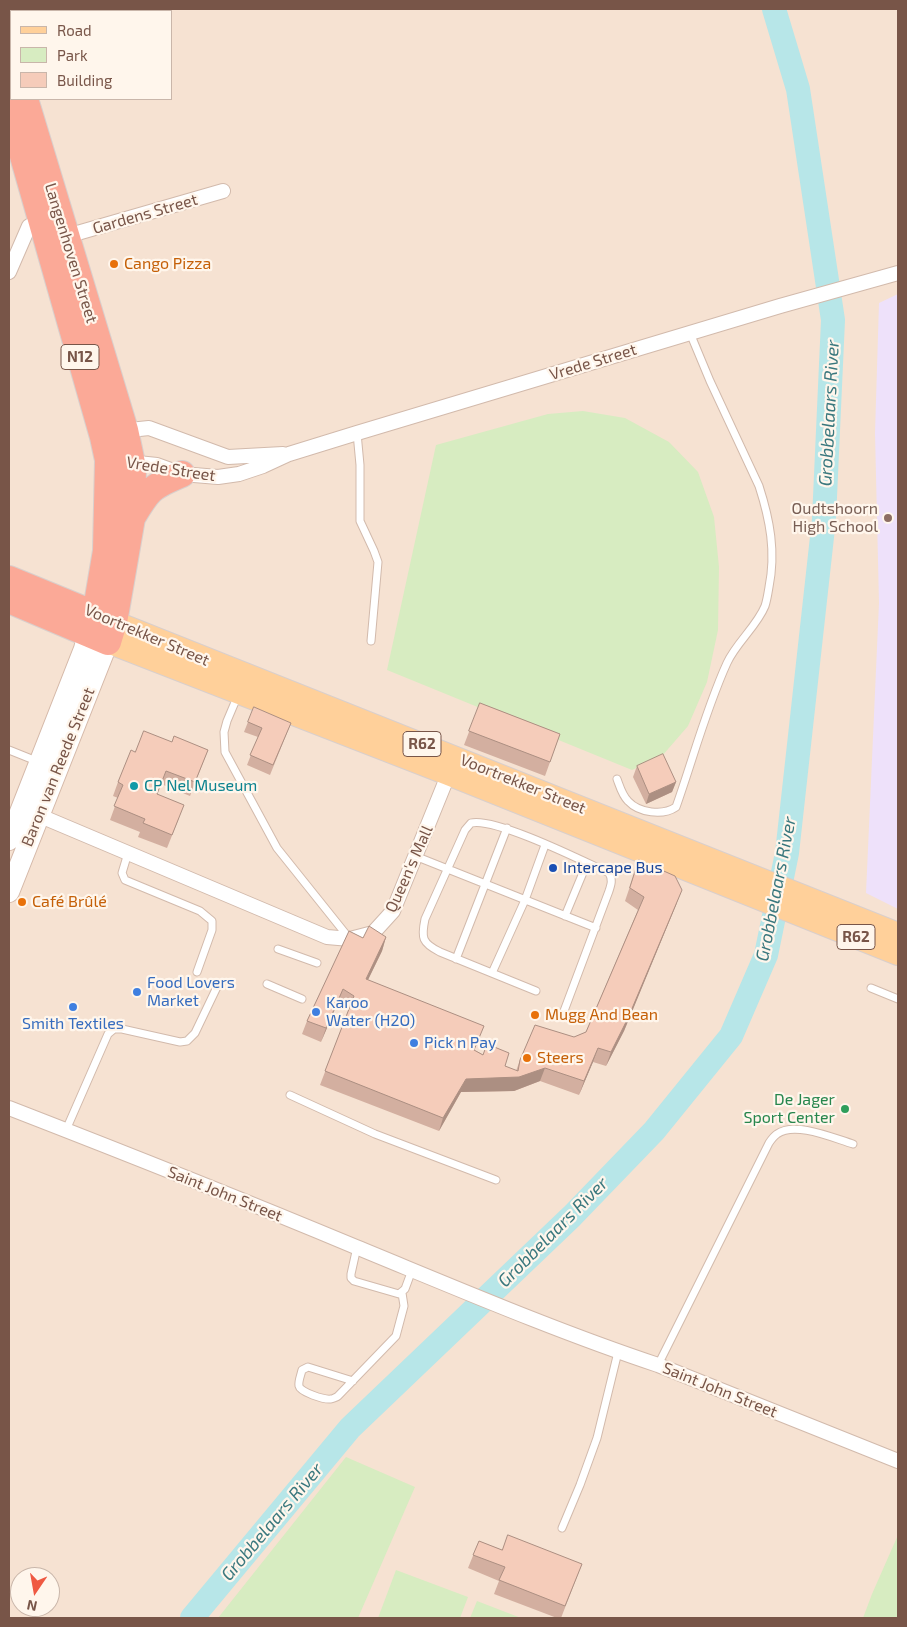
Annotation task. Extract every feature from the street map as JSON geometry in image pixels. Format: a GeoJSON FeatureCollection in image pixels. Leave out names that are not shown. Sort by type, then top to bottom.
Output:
{"type":"FeatureCollection","features":[{"type":"Feature","properties":{"kind":"highway","name":"Langenhoven Street"},"geometry":{"type":"LineString","coordinates":[[25,100],[66,236],[117,447],[132,518],[101,627]]}},
{"type":"Feature","properties":{"kind":"highway","name":"Langenhoven Street"},"geometry":{"type":"LineString","coordinates":[[9,107],[40,221],[117,447],[106,551],[98,598],[101,627]]}},
{"type":"Feature","properties":{"kind":"highway"},"geometry":{"type":"LineString","coordinates":[[132,518],[144,497],[154,487],[182,474]]}},
{"type":"Feature","properties":{"kind":"highway","name":"Voortrekker Street"},"geometry":{"type":"LineString","coordinates":[[9,578],[101,627]]}},
{"type":"Feature","properties":{"kind":"highway","name":"Voortrekker Street"},"geometry":{"type":"LineString","coordinates":[[9,600],[101,627]]}},
{"type":"Feature","properties":{"kind":"main road","name":"Voortrekker Street"},"geometry":{"type":"LineString","coordinates":[[101,627],[239,692],[452,766]]}},
{"type":"Feature","properties":{"kind":"main road","name":"Voortrekker Street"},"geometry":{"type":"LineString","coordinates":[[101,627],[819,912],[898,954]]}},
{"type":"Feature","properties":{"kind":"main road","name":"Baron van Reede Street"},"geometry":{"type":"LineString","coordinates":[[9,840],[84,649],[101,627]]}},
{"type":"Feature","properties":{"kind":"main road","name":"Baron van Reede Street"},"geometry":{"type":"LineString","coordinates":[[9,892],[38,815],[101,627]]}},
{"type":"Feature","properties":{"kind":"main road","name":"Voortrekker Street"},"geometry":{"type":"LineString","coordinates":[[819,912],[898,934]]}},
{"type":"Feature","properties":{"kind":"street","name":"Gardens Street"},"geometry":{"type":"LineString","coordinates":[[66,236],[223,191]]}},
{"type":"Feature","properties":{"kind":"street"},"geometry":{"type":"LineString","coordinates":[[9,272],[29,226],[40,221],[54,234],[66,236]]}},
{"type":"Feature","properties":{"kind":"street","name":"Vrede Street"},"geometry":{"type":"LineString","coordinates":[[117,447],[182,474],[218,477],[239,474],[289,454],[357,433],[780,306],[898,273]]}},
{"type":"Feature","properties":{"kind":"street","name":"Vrede Street"},"geometry":{"type":"LineString","coordinates":[[117,447],[149,428],[228,457],[289,454]]}},
{"type":"Feature","properties":{"kind":"street","name":"Queen's Mall"},"geometry":{"type":"LineString","coordinates":[[38,815],[327,937],[350,940],[373,933],[393,911],[452,766]]}},
{"type":"Feature","properties":{"kind":"street","name":"Saint John Street"},"geometry":{"type":"LineString","coordinates":[[9,1108],[440,1282],[618,1352],[658,1365],[898,1461]]}},
{"type":"Feature","properties":{"kind":"lane"},"geometry":{"type":"LineString","coordinates":[[618,780],[628,802],[638,807],[662,813],[671,811],[676,807],[706,717],[727,662],[765,607],[769,584],[772,550],[770,522],[765,504],[759,486],[710,381],[690,333]]}},
{"type":"Feature","properties":{"kind":"lane"},"geometry":{"type":"LineString","coordinates":[[357,433],[360,465],[360,521],[378,562],[371,641]]}},
{"type":"Feature","properties":{"kind":"lane"},"geometry":{"type":"LineString","coordinates":[[239,692],[227,721],[223,742],[224,752],[277,848],[350,940]]}},
{"type":"Feature","properties":{"kind":"lane"},"geometry":{"type":"LineString","coordinates":[[9,750],[39,762]]}},
{"type":"Feature","properties":{"kind":"lane"},"geometry":{"type":"LineString","coordinates":[[536,992],[456,959],[429,946],[424,940],[422,932],[425,919],[465,830],[471,823],[484,822],[506,828],[609,873],[611,876],[612,882],[596,928],[564,1011]]}},
{"type":"Feature","properties":{"kind":"lane"},"geometry":{"type":"LineString","coordinates":[[456,959],[506,828]]}},
{"type":"Feature","properties":{"kind":"lane"},"geometry":{"type":"LineString","coordinates":[[492,973],[525,900],[545,845]]}},
{"type":"Feature","properties":{"kind":"lane"},"geometry":{"type":"LineString","coordinates":[[128,853],[122,873],[125,880],[200,911],[212,921],[212,930],[197,972]]}},
{"type":"Feature","properties":{"kind":"lane"},"geometry":{"type":"LineString","coordinates":[[415,856],[596,928]]}},
{"type":"Feature","properties":{"kind":"lane"},"geometry":{"type":"LineString","coordinates":[[565,916],[587,864]]}},
{"type":"Feature","properties":{"kind":"lane"},"geometry":{"type":"LineString","coordinates":[[278,949],[317,963]]}},
{"type":"Feature","properties":{"kind":"lane"},"geometry":{"type":"LineString","coordinates":[[267,984],[302,999]]}},
{"type":"Feature","properties":{"kind":"lane"},"geometry":{"type":"LineString","coordinates":[[66,1130],[102,1044],[110,1031],[122,1029],[180,1042],[187,1041],[195,1032],[217,988]]}},
{"type":"Feature","properties":{"kind":"lane"},"geometry":{"type":"LineString","coordinates":[[871,988],[898,999]]}},
{"type":"Feature","properties":{"kind":"lane"},"geometry":{"type":"LineString","coordinates":[[290,1095],[375,1134],[496,1180]]}},
{"type":"Feature","properties":{"kind":"lane"},"geometry":{"type":"LineString","coordinates":[[658,1365],[769,1143],[777,1134],[789,1129],[810,1131],[852,1144]]}},
{"type":"Feature","properties":{"kind":"lane"},"geometry":{"type":"LineString","coordinates":[[357,1247],[351,1278],[354,1281],[396,1294],[402,1293]]}},
{"type":"Feature","properties":{"kind":"lane"},"geometry":{"type":"LineString","coordinates":[[353,1381],[308,1366],[302,1370],[298,1383],[302,1390],[323,1398],[331,1399],[338,1396],[353,1381],[396,1336],[404,1306],[402,1293],[412,1270]]}},
{"type":"Feature","properties":{"kind":"lane"},"geometry":{"type":"LineString","coordinates":[[562,1528],[597,1438],[618,1352]]}},
{"type":"Feature","properties":{"kind":"shaded area"},"geometry":{"type":"Polygon","coordinates":[[[9,9],[898,9],[898,1618],[9,1618],[9,9]]]}},
{"type":"Feature","properties":{"kind":"shaded area","name":"Oudtshoorn High School"},"geometry":{"type":"Polygon","coordinates":[[[898,294],[898,909],[866,893],[879,603],[875,433],[879,303],[898,294]]]}},
{"type":"Feature","properties":{"kind":"green space"},"geometry":{"type":"Polygon","coordinates":[[[583,411],[625,418],[669,442],[698,472],[714,517],[719,567],[718,630],[707,682],[688,726],[662,756],[632,770],[387,670],[436,445],[548,414],[583,411]]]}},
{"type":"Feature","properties":{"kind":"green space"},"geometry":{"type":"Polygon","coordinates":[[[346,1457],[415,1487],[358,1618],[218,1618],[346,1457]]]}},
{"type":"Feature","properties":{"kind":"green space"},"geometry":{"type":"Polygon","coordinates":[[[898,1535],[898,1618],[863,1618],[872,1594],[898,1535]]]}},
{"type":"Feature","properties":{"kind":"green space"},"geometry":{"type":"Polygon","coordinates":[[[396,1570],[468,1597],[460,1618],[378,1618],[396,1570]]]}},
{"type":"Feature","properties":{"kind":"green space"},"geometry":{"type":"Polygon","coordinates":[[[477,1601],[521,1618],[470,1618],[477,1601]]]}},
{"type":"Feature","properties":{"kind":"building"},"geometry":{"type":"Polygon","coordinates":[[[480,703],[560,734],[550,762],[469,731],[480,703]]]}},
{"type":"Feature","properties":{"kind":"building"},"geometry":{"type":"Polygon","coordinates":[[[254,707],[291,723],[273,765],[250,755],[262,728],[248,722],[254,707]]]}},
{"type":"Feature","properties":{"kind":"building"},"geometry":{"type":"Polygon","coordinates":[[[144,731],[172,742],[174,736],[208,750],[195,782],[166,771],[157,794],[184,805],[172,835],[143,823],[145,819],[114,806],[123,785],[118,782],[131,750],[135,752],[144,731]]]}},
{"type":"Feature","properties":{"kind":"building"},"geometry":{"type":"Polygon","coordinates":[[[663,754],[676,782],[649,794],[637,766],[663,754]]]}},
{"type":"Feature","properties":{"kind":"building"},"geometry":{"type":"Polygon","coordinates":[[[639,860],[675,876],[682,890],[628,1018],[611,1052],[598,1048],[584,1081],[545,1068],[519,1077],[466,1079],[443,1118],[325,1071],[354,996],[343,989],[326,1028],[307,1021],[349,931],[363,938],[369,926],[386,937],[366,979],[484,1026],[474,1050],[483,1055],[487,1044],[509,1053],[505,1066],[518,1071],[520,1060],[535,1025],[574,1037],[586,1032],[644,897],[630,888],[639,860]]]}},
{"type":"Feature","properties":{"kind":"building"},"geometry":{"type":"Polygon","coordinates":[[[508,1535],[582,1564],[565,1606],[499,1580],[505,1567],[473,1555],[479,1541],[502,1550],[508,1535]]]}},
{"type":"Feature","properties":{"kind":"waterway","name":"Grobbelaars River"},"geometry":{"type":"LineString","coordinates":[[192,1618],[350,1428],[572,1216],[654,1131],[731,1036],[766,955],[787,853],[824,519],[833,320],[798,89],[774,9]]}},
{"type":"Feature","properties":{"kind":"place","name":"Cango Pizza"},"geometry":{"type":"Point","coordinates":[114,264]}},
{"type":"Feature","properties":{"kind":"place","name":"Oudtshoorn High School"},"geometry":{"type":"Point","coordinates":[888,518]}},
{"type":"Feature","properties":{"kind":"place","name":"CP Nel Museum"},"geometry":{"type":"Point","coordinates":[134,786]}},
{"type":"Feature","properties":{"kind":"place","name":"Intercape Bus"},"geometry":{"type":"Point","coordinates":[553,868]}},
{"type":"Feature","properties":{"kind":"place","name":"Café Brûlé"},"geometry":{"type":"Point","coordinates":[22,902]}},
{"type":"Feature","properties":{"kind":"place","name":"Food Lovers Market"},"geometry":{"type":"Point","coordinates":[137,992]}},
{"type":"Feature","properties":{"kind":"place","name":"Smith Textiles"},"geometry":{"type":"Point","coordinates":[73,1007]}},
{"type":"Feature","properties":{"kind":"place","name":"Karoo Water (H2O)"},"geometry":{"type":"Point","coordinates":[316,1012]}},
{"type":"Feature","properties":{"kind":"place","name":"Mugg And Bean"},"geometry":{"type":"Point","coordinates":[535,1015]}},
{"type":"Feature","properties":{"kind":"place","name":"Pick n Pay"},"geometry":{"type":"Point","coordinates":[414,1043]}},
{"type":"Feature","properties":{"kind":"place","name":"Steers"},"geometry":{"type":"Point","coordinates":[527,1058]}},
{"type":"Feature","properties":{"kind":"place","name":"De Jager Sport Center"},"geometry":{"type":"Point","coordinates":[845,1109]}}]}
